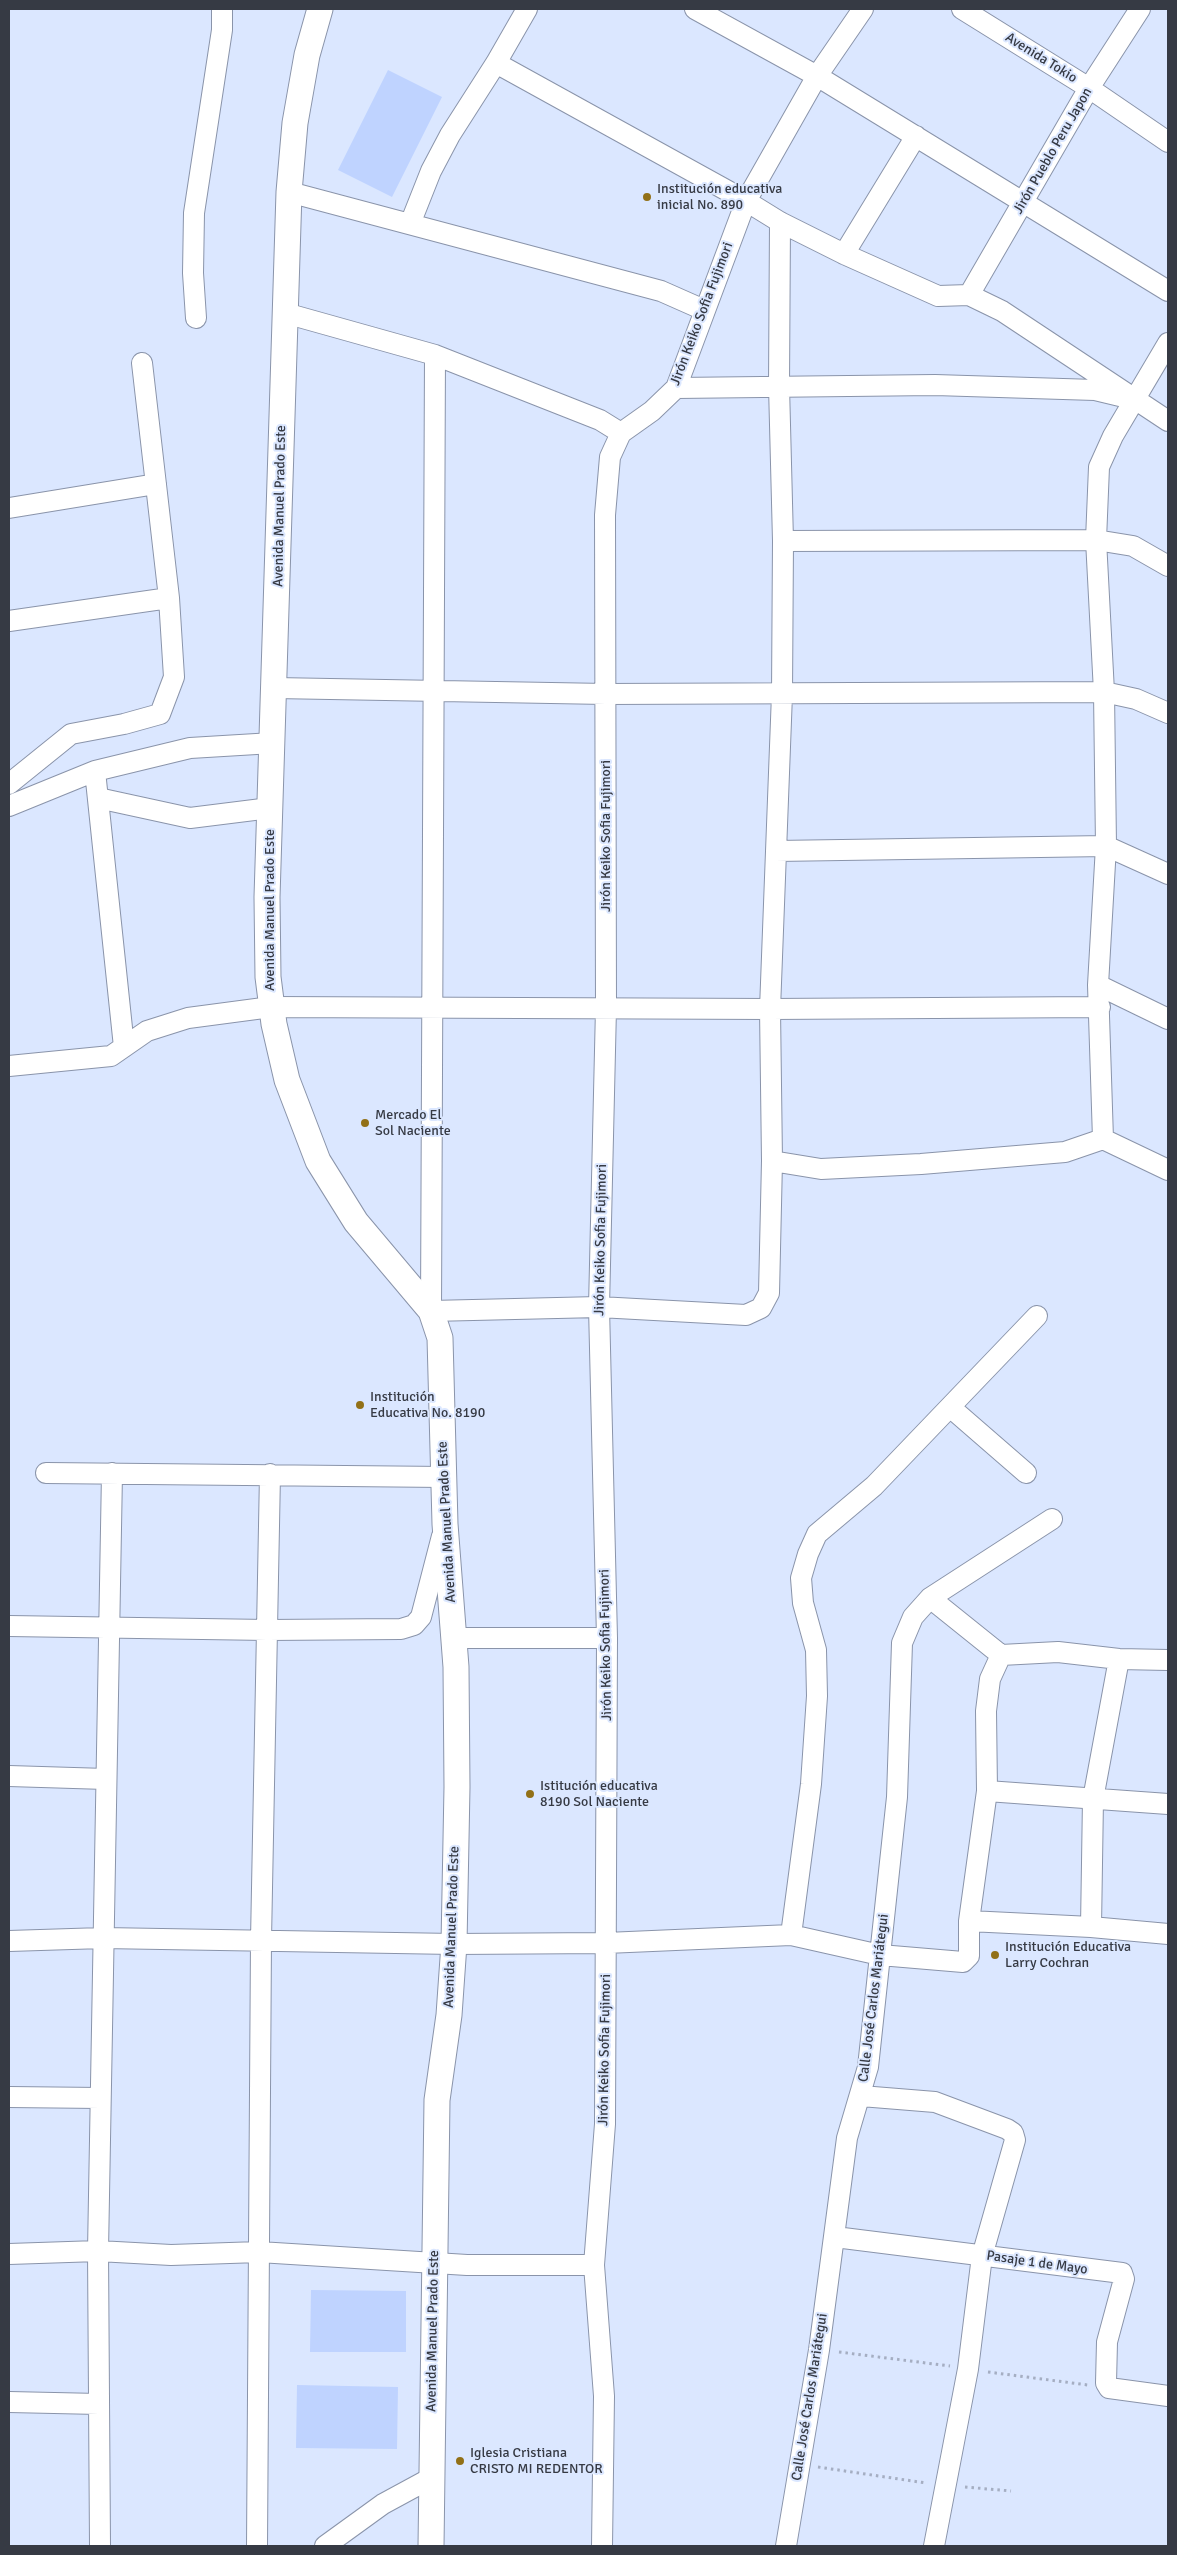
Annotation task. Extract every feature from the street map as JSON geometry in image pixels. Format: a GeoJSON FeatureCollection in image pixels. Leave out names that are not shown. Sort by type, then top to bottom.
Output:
{"type":"FeatureCollection","features":[{"type":"Feature","properties":{"kind":"street"},"geometry":{"type":"LineString","coordinates":[[196,318],[194,213],[222,30],[222,9]]}},
{"type":"Feature","properties":{"kind":"street","name":"Avenida Manuel Prado Este"},"geometry":{"type":"LineString","coordinates":[[320,9],[307,55],[295,123],[289,192],[267,896],[271,1007],[287,1080],[318,1161],[356,1222],[432,1311],[440,1338],[445,1524],[456,1688],[454,1944],[449,2015],[437,2100],[431,2546]]}},
{"type":"Feature","properties":{"kind":"street"},"geometry":{"type":"LineString","coordinates":[[410,224],[431,171],[450,135],[527,9]]}},
{"type":"Feature","properties":{"kind":"street"},"geometry":{"type":"LineString","coordinates":[[695,9],[817,76],[1168,291]]}},
{"type":"Feature","properties":{"kind":"street","name":"Jirón Keiko Sofia Fujimori"},"geometry":{"type":"LineString","coordinates":[[602,2546],[604,2396],[594,2265],[605,2124],[607,1638],[598,1308],[606,1008],[605,515],[610,457],[621,433],[652,411],[676,388],[746,201],[817,76],[863,9]]}},
{"type":"Feature","properties":{"kind":"street","name":"Avenida Tokio"},"geometry":{"type":"LineString","coordinates":[[962,9],[1089,88],[1168,142]]}},
{"type":"Feature","properties":{"kind":"street","name":"Jirón Pueblo Peru Japon"},"geometry":{"type":"LineString","coordinates":[[970,295],[1089,88],[1140,9]]}},
{"type":"Feature","properties":{"kind":"street"},"geometry":{"type":"LineString","coordinates":[[496,62],[746,201],[780,222],[844,254],[938,296],[970,295],[1002,311],[1168,421]]}},
{"type":"Feature","properties":{"kind":"street"},"geometry":{"type":"LineString","coordinates":[[844,254],[916,136]]}},
{"type":"Feature","properties":{"kind":"street"},"geometry":{"type":"LineString","coordinates":[[289,192],[661,291],[704,310]]}},
{"type":"Feature","properties":{"kind":"street"},"geometry":{"type":"LineString","coordinates":[[435,354],[436,691],[432,1007],[432,1311],[598,1308],[746,1315],[761,1308],[769,1294],[772,1161],[770,1009],[782,694],[783,542],[779,386],[780,222]]}},
{"type":"Feature","properties":{"kind":"street"},"geometry":{"type":"LineString","coordinates":[[285,313],[435,354],[600,420],[621,433]]}},
{"type":"Feature","properties":{"kind":"street"},"geometry":{"type":"LineString","coordinates":[[1103,1139],[1098,985],[1106,846],[1104,692],[1096,540],[1099,467],[1113,436],[1168,343]]}},
{"type":"Feature","properties":{"kind":"street"},"geometry":{"type":"LineString","coordinates":[[9,784],[71,734],[124,724],[160,714],[174,677],[169,598],[142,363]]}},
{"type":"Feature","properties":{"kind":"street"},"geometry":{"type":"LineString","coordinates":[[676,388],[935,384],[1095,390],[1134,400]]}},
{"type":"Feature","properties":{"kind":"street"},"geometry":{"type":"LineString","coordinates":[[9,508],[156,484]]}},
{"type":"Feature","properties":{"kind":"street"},"geometry":{"type":"LineString","coordinates":[[783,542],[1096,540],[1132,546],[1168,566]]}},
{"type":"Feature","properties":{"kind":"street"},"geometry":{"type":"LineString","coordinates":[[9,621],[169,598]]}},
{"type":"Feature","properties":{"kind":"street"},"geometry":{"type":"LineString","coordinates":[[275,688],[606,694],[1104,692],[1136,699],[1168,713]]}},
{"type":"Feature","properties":{"kind":"street"},"geometry":{"type":"LineString","coordinates":[[9,806],[94,771],[190,748],[273,743]]}},
{"type":"Feature","properties":{"kind":"street"},"geometry":{"type":"LineString","coordinates":[[94,771],[124,1048]]}},
{"type":"Feature","properties":{"kind":"street"},"geometry":{"type":"LineString","coordinates":[[98,798],[190,818],[270,808]]}},
{"type":"Feature","properties":{"kind":"street"},"geometry":{"type":"LineString","coordinates":[[776,851],[1106,846],[1168,874]]}},
{"type":"Feature","properties":{"kind":"street"},"geometry":{"type":"LineString","coordinates":[[1098,985],[1168,1019]]}},
{"type":"Feature","properties":{"kind":"street"},"geometry":{"type":"LineString","coordinates":[[9,1066],[111,1056],[147,1031],[188,1018],[271,1007],[770,1009],[1100,1007]]}},
{"type":"Feature","properties":{"kind":"street"},"geometry":{"type":"LineString","coordinates":[[772,1161],[821,1169],[922,1164],[1065,1152],[1103,1139],[1168,1170]]}},
{"type":"Feature","properties":{"kind":"street"},"geometry":{"type":"LineString","coordinates":[[791,1935],[810,1784],[817,1696],[816,1650],[803,1603],[801,1578],[808,1554],[817,1534],[874,1486],[1037,1316]]}},
{"type":"Feature","properties":{"kind":"street"},"geometry":{"type":"LineString","coordinates":[[950,1407],[1026,1473]]}},
{"type":"Feature","properties":{"kind":"street"},"geometry":{"type":"LineString","coordinates":[[46,1473],[444,1477]]}},
{"type":"Feature","properties":{"kind":"street"},"geometry":{"type":"LineString","coordinates":[[100,2546],[98,2251],[112,1473]]}},
{"type":"Feature","properties":{"kind":"street"},"geometry":{"type":"LineString","coordinates":[[257,2546],[261,1940],[270,1474]]}},
{"type":"Feature","properties":{"kind":"street","name":"Calle José Carlos Mariátegui"},"geometry":{"type":"LineString","coordinates":[[786,2546],[798,2464],[819,2350],[847,2138],[861,2096],[868,2067],[897,1797],[902,1643],[913,1617],[930,1598],[1052,1519]]}},
{"type":"Feature","properties":{"kind":"street"},"geometry":{"type":"LineString","coordinates":[[9,1626],[267,1630],[401,1629],[414,1625],[422,1617],[445,1524]]}},
{"type":"Feature","properties":{"kind":"street"},"geometry":{"type":"LineString","coordinates":[[930,1598],[1001,1655],[1058,1652],[1118,1659],[1168,1660]]}},
{"type":"Feature","properties":{"kind":"street"},"geometry":{"type":"LineString","coordinates":[[453,1638],[607,1638]]}},
{"type":"Feature","properties":{"kind":"street"},"geometry":{"type":"LineString","coordinates":[[9,1941],[103,1938],[454,1944],[606,1944],[791,1935],[880,1955],[965,1961],[969,1956],[969,1921],[987,1791],[986,1711],[990,1679],[1001,1655]]}},
{"type":"Feature","properties":{"kind":"street"},"geometry":{"type":"LineString","coordinates":[[1091,1927],[1093,1799],[1118,1659]]}},
{"type":"Feature","properties":{"kind":"street"},"geometry":{"type":"LineString","coordinates":[[9,1776],[106,1779]]}},
{"type":"Feature","properties":{"kind":"street"},"geometry":{"type":"LineString","coordinates":[[987,1791],[1168,1804]]}},
{"type":"Feature","properties":{"kind":"street"},"geometry":{"type":"LineString","coordinates":[[969,1921],[1091,1927],[1168,1934]]}},
{"type":"Feature","properties":{"kind":"street"},"geometry":{"type":"LineString","coordinates":[[861,2096],[888,2096],[934,2102],[1007,2129],[1013,2133],[1015,2140],[982,2256],[968,2369],[934,2546]]}},
{"type":"Feature","properties":{"kind":"street"},"geometry":{"type":"LineString","coordinates":[[9,2097],[100,2098]]}},
{"type":"Feature","properties":{"kind":"street","name":"Pasaje 1 de Mayo"},"geometry":{"type":"LineString","coordinates":[[834,2237],[1122,2273],[1124,2279],[1107,2342],[1106,2376],[1109,2388],[1168,2396]]}},
{"type":"Feature","properties":{"kind":"street"},"geometry":{"type":"LineString","coordinates":[[9,2254],[98,2251],[171,2255],[259,2252],[434,2264],[594,2265]]}},
{"type":"Feature","properties":{"kind":"street"},"geometry":{"type":"LineString","coordinates":[[9,2402],[99,2404]]}},
{"type":"Feature","properties":{"kind":"street"},"geometry":{"type":"LineString","coordinates":[[325,2546],[383,2504],[431,2478]]}},
{"type":"Feature","properties":{"kind":"path"},"geometry":{"type":"LineString","coordinates":[[798,2464],[946,2486],[1011,2491]]}},
{"type":"Feature","properties":{"kind":"shaded area"},"geometry":{"type":"Polygon","coordinates":[[[388,70],[442,97],[392,197],[338,170],[388,70]]]}},
{"type":"Feature","properties":{"kind":"shaded area"},"geometry":{"type":"Polygon","coordinates":[[[311,2290],[406,2291],[406,2352],[310,2352],[311,2290]]]}},
{"type":"Feature","properties":{"kind":"shaded area"},"geometry":{"type":"Polygon","coordinates":[[[297,2385],[398,2387],[397,2449],[296,2448],[297,2385]]]}},
{"type":"Feature","properties":{"kind":"place","name":"Institución educativa inicial No. 890"},"geometry":{"type":"Point","coordinates":[647,197]}},
{"type":"Feature","properties":{"kind":"place","name":"Mercado El Sol Naciente"},"geometry":{"type":"Point","coordinates":[365,1123]}},
{"type":"Feature","properties":{"kind":"place","name":"Institución Educativa No. 8190"},"geometry":{"type":"Point","coordinates":[360,1405]}},
{"type":"Feature","properties":{"kind":"place","name":"Istitución educativa 8190 Sol Naciente"},"geometry":{"type":"Point","coordinates":[530,1794]}},
{"type":"Feature","properties":{"kind":"place","name":"Institución Educativa Larry Cochran"},"geometry":{"type":"Point","coordinates":[995,1955]}},
{"type":"Feature","properties":{"kind":"place","name":"Iglesia Cristiana CRISTO MI REDENTOR"},"geometry":{"type":"Point","coordinates":[460,2461]}}]}
